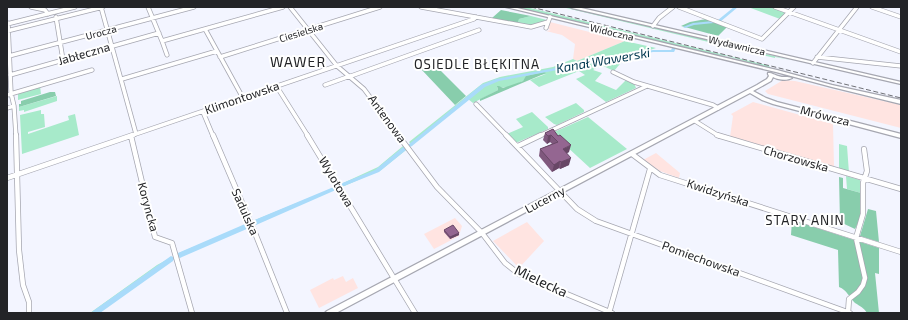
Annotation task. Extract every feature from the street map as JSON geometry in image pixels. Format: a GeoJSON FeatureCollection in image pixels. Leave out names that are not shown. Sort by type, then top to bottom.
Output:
{"type":"FeatureCollection","features":[{"type":"Feature","properties":{"kind":"main road","name":"Widoczna"},"geometry":{"type":"LineString","coordinates":[[508,7],[549,19],[716,57],[782,76],[901,102]]}},
{"type":"Feature","properties":{"kind":"main road","name":"Wydawnicza"},"geometry":{"type":"LineString","coordinates":[[572,7],[901,83]]}},
{"type":"Feature","properties":{"kind":"main road"},"geometry":{"type":"LineString","coordinates":[[770,82],[772,73]]}},
{"type":"Feature","properties":{"kind":"main road","name":"Lucerny"},"geometry":{"type":"LineString","coordinates":[[329,313],[750,91],[782,76]]}},
{"type":"Feature","properties":{"kind":"main road","name":"Mrówcza"},"geometry":{"type":"LineString","coordinates":[[750,91],[775,103],[901,136]]}},
{"type":"Feature","properties":{"kind":"street"},"geometry":{"type":"LineString","coordinates":[[31,7],[45,10],[48,14]]}},
{"type":"Feature","properties":{"kind":"street"},"geometry":{"type":"LineString","coordinates":[[29,313],[29,302],[23,285],[20,267],[14,106],[9,94],[10,75],[8,24],[75,7]]}},
{"type":"Feature","properties":{"kind":"street"},"geometry":{"type":"LineString","coordinates":[[8,31],[102,7]]}},
{"type":"Feature","properties":{"kind":"street","name":"Koryncka"},"geometry":{"type":"LineString","coordinates":[[102,7],[122,79],[148,211],[155,237],[172,243],[192,313]]}},
{"type":"Feature","properties":{"kind":"street"},"geometry":{"type":"LineString","coordinates":[[148,7],[168,55]]}},
{"type":"Feature","properties":{"kind":"street","name":"Urocza"},"geometry":{"type":"LineString","coordinates":[[9,56],[194,7]]}},
{"type":"Feature","properties":{"kind":"street"},"geometry":{"type":"LineString","coordinates":[[162,41],[283,7]]}},
{"type":"Feature","properties":{"kind":"street","name":"Antenowa"},"geometry":{"type":"LineString","coordinates":[[290,7],[337,66],[351,76],[366,91],[437,187],[482,233]]}},
{"type":"Feature","properties":{"kind":"street","name":"Ciesielska"},"geometry":{"type":"LineString","coordinates":[[220,57],[380,7]]}},
{"type":"Feature","properties":{"kind":"street"},"geometry":{"type":"LineString","coordinates":[[421,7],[531,27],[549,19]]}},
{"type":"Feature","properties":{"kind":"street"},"geometry":{"type":"LineString","coordinates":[[653,26],[659,18],[673,7]]}},
{"type":"Feature","properties":{"kind":"street"},"geometry":{"type":"LineString","coordinates":[[679,7],[763,39],[794,7]]}},
{"type":"Feature","properties":{"kind":"street"},"geometry":{"type":"LineString","coordinates":[[775,7],[901,52]]}},
{"type":"Feature","properties":{"kind":"street"},"geometry":{"type":"LineString","coordinates":[[813,63],[816,57],[857,7]]}},
{"type":"Feature","properties":{"kind":"street"},"geometry":{"type":"LineString","coordinates":[[872,7],[901,16]]}},
{"type":"Feature","properties":{"kind":"street"},"geometry":{"type":"LineString","coordinates":[[56,12],[62,60]]}},
{"type":"Feature","properties":{"kind":"street","name":"Klimontowska"},"geometry":{"type":"LineString","coordinates":[[7,178],[474,19],[476,17]]}},
{"type":"Feature","properties":{"kind":"street"},"geometry":{"type":"LineString","coordinates":[[546,28],[549,19]]}},
{"type":"Feature","properties":{"kind":"street"},"geometry":{"type":"LineString","coordinates":[[205,29],[243,98]]}},
{"type":"Feature","properties":{"kind":"street"},"geometry":{"type":"LineString","coordinates":[[325,85],[479,30]]}},
{"type":"Feature","properties":{"kind":"street","name":"Jabłeczna"},"geometry":{"type":"LineString","coordinates":[[10,75],[159,33]]}},
{"type":"Feature","properties":{"kind":"street"},"geometry":{"type":"LineString","coordinates":[[122,79],[217,51]]}},
{"type":"Feature","properties":{"kind":"street"},"geometry":{"type":"LineString","coordinates":[[816,57],[901,66]]}},
{"type":"Feature","properties":{"kind":"street"},"geometry":{"type":"LineString","coordinates":[[9,94],[92,70]]}},
{"type":"Feature","properties":{"kind":"street"},"geometry":{"type":"LineString","coordinates":[[613,72],[647,86],[713,105],[718,108]]}},
{"type":"Feature","properties":{"kind":"street","name":"Wylotowa"},"geometry":{"type":"LineString","coordinates":[[276,86],[415,313]]}},
{"type":"Feature","properties":{"kind":"street"},"geometry":{"type":"LineString","coordinates":[[518,146],[647,86]]}},
{"type":"Feature","properties":{"kind":"street","name":"Pomiechowska"},"geometry":{"type":"LineString","coordinates":[[476,104],[577,209],[586,216],[596,221],[849,313]]}},
{"type":"Feature","properties":{"kind":"street"},"geometry":{"type":"LineString","coordinates":[[7,108],[14,106]]}},
{"type":"Feature","properties":{"kind":"street","name":"Sadulska"},"geometry":{"type":"LineString","coordinates":[[203,112],[255,233],[287,313]]}},
{"type":"Feature","properties":{"kind":"street","name":"Chorzowska"},"geometry":{"type":"LineString","coordinates":[[695,121],[720,137],[901,189]]}},
{"type":"Feature","properties":{"kind":"street"},"geometry":{"type":"LineString","coordinates":[[849,313],[849,299],[859,293],[864,284],[864,266],[856,237],[863,215],[863,183],[866,179],[867,170],[864,149]]}},
{"type":"Feature","properties":{"kind":"street","name":"Kwidzyńska"},"geometry":{"type":"LineString","coordinates":[[632,154],[650,169],[666,177],[901,252]]}},
{"type":"Feature","properties":{"kind":"street"},"geometry":{"type":"LineString","coordinates":[[610,313],[650,169]]}},
{"type":"Feature","properties":{"kind":"street","name":"Mielecka"},"geometry":{"type":"LineString","coordinates":[[482,233],[505,263],[519,274],[610,313]]}},
{"type":"Feature","properties":{"kind":"shaded area"},"geometry":{"type":"Polygon","coordinates":[[[550,22],[625,41],[577,61],[573,59],[575,44],[562,35],[546,31],[551,30],[548,29],[550,22]]]}},
{"type":"Feature","properties":{"kind":"shaded area"},"geometry":{"type":"Polygon","coordinates":[[[783,80],[795,81],[901,105],[901,128],[768,94],[765,91],[783,80]]]}},
{"type":"Feature","properties":{"kind":"shaded area"},"geometry":{"type":"Polygon","coordinates":[[[753,102],[833,124],[834,166],[730,137],[733,116],[731,114],[753,102]]]}},
{"type":"Feature","properties":{"kind":"shaded area"},"geometry":{"type":"Polygon","coordinates":[[[656,153],[680,173],[679,178],[660,171],[643,160],[656,153]]]}},
{"type":"Feature","properties":{"kind":"shaded area"},"geometry":{"type":"Polygon","coordinates":[[[455,218],[462,226],[459,236],[434,249],[424,234],[455,218]]]}},
{"type":"Feature","properties":{"kind":"shaded area"},"geometry":{"type":"Polygon","coordinates":[[[527,222],[544,241],[519,268],[493,241],[527,222]]]}},
{"type":"Feature","properties":{"kind":"shaded area"},"geometry":{"type":"Polygon","coordinates":[[[343,276],[346,282],[353,278],[358,288],[319,308],[310,290],[333,278],[334,280],[343,276]]]}},
{"type":"Feature","properties":{"kind":"green space"},"geometry":{"type":"Polygon","coordinates":[[[514,7],[526,7],[770,66],[768,68],[727,56],[713,55],[514,7]]]}},
{"type":"Feature","properties":{"kind":"green space"},"geometry":{"type":"Polygon","coordinates":[[[562,7],[567,7],[791,60],[775,58],[562,7]]]}},
{"type":"Feature","properties":{"kind":"green space"},"geometry":{"type":"Polygon","coordinates":[[[748,7],[773,7],[786,13],[780,19],[748,7]]]}},
{"type":"Feature","properties":{"kind":"green space"},"geometry":{"type":"Polygon","coordinates":[[[501,10],[531,16],[519,19],[518,23],[492,18],[501,10]]]}},
{"type":"Feature","properties":{"kind":"green space"},"geometry":{"type":"Polygon","coordinates":[[[531,16],[547,20],[529,26],[518,23],[519,19],[531,16]]]}},
{"type":"Feature","properties":{"kind":"green space"},"geometry":{"type":"Polygon","coordinates":[[[706,19],[727,27],[718,36],[681,26],[690,22],[706,19]]]}},
{"type":"Feature","properties":{"kind":"green space"},"geometry":{"type":"Polygon","coordinates":[[[625,41],[656,48],[650,50],[649,53],[624,59],[614,71],[601,65],[593,70],[602,73],[595,81],[616,90],[626,80],[634,83],[636,88],[606,102],[576,79],[585,75],[579,71],[539,87],[530,80],[546,74],[536,76],[509,87],[497,87],[498,90],[473,103],[468,99],[411,145],[409,142],[483,83],[500,77],[553,67],[573,59],[577,61],[625,41]]]}},
{"type":"Feature","properties":{"kind":"green space"},"geometry":{"type":"Polygon","coordinates":[[[434,64],[466,96],[455,105],[421,69],[434,64]]]}},
{"type":"Feature","properties":{"kind":"green space"},"geometry":{"type":"Polygon","coordinates":[[[544,72],[546,73],[480,101],[480,99],[498,90],[497,86],[503,88],[523,81],[526,76],[544,72]]]}},
{"type":"Feature","properties":{"kind":"green space"},"geometry":{"type":"Polygon","coordinates":[[[40,86],[41,94],[18,100],[18,92],[40,86]]]}},
{"type":"Feature","properties":{"kind":"green space"},"geometry":{"type":"Polygon","coordinates":[[[50,92],[55,92],[56,96],[19,107],[21,101],[50,92]]]}},
{"type":"Feature","properties":{"kind":"green space"},"geometry":{"type":"Polygon","coordinates":[[[57,96],[57,101],[24,112],[24,110],[19,111],[19,107],[57,96]]]}},
{"type":"Feature","properties":{"kind":"green space"},"geometry":{"type":"Polygon","coordinates":[[[576,103],[584,110],[584,112],[557,125],[545,117],[576,103]]]}},
{"type":"Feature","properties":{"kind":"green space"},"geometry":{"type":"Polygon","coordinates":[[[41,110],[41,114],[44,114],[45,127],[28,132],[28,134],[69,120],[68,116],[75,114],[79,135],[22,154],[20,115],[41,110]]]}},
{"type":"Feature","properties":{"kind":"green space"},"geometry":{"type":"Polygon","coordinates":[[[532,112],[548,127],[548,129],[515,142],[507,134],[523,127],[516,119],[532,112]]]}},
{"type":"Feature","properties":{"kind":"green space"},"geometry":{"type":"Polygon","coordinates":[[[588,117],[627,149],[590,168],[552,133],[588,117]]]}},
{"type":"Feature","properties":{"kind":"green space"},"geometry":{"type":"Polygon","coordinates":[[[839,144],[847,146],[849,173],[839,170],[839,144]]]}},
{"type":"Feature","properties":{"kind":"green space"},"geometry":{"type":"Polygon","coordinates":[[[403,146],[406,150],[381,170],[342,187],[341,184],[378,167],[403,146]]]}},
{"type":"Feature","properties":{"kind":"green space"},"geometry":{"type":"Polygon","coordinates":[[[846,176],[860,180],[861,193],[847,189],[846,176]]]}},
{"type":"Feature","properties":{"kind":"green space"},"geometry":{"type":"Polygon","coordinates":[[[839,177],[843,178],[843,188],[861,193],[860,219],[855,229],[840,222],[839,177]]]}},
{"type":"Feature","properties":{"kind":"green space"},"geometry":{"type":"Polygon","coordinates":[[[336,187],[337,188],[254,225],[253,221],[336,187]]]}},
{"type":"Feature","properties":{"kind":"green space"},"geometry":{"type":"Polygon","coordinates":[[[868,209],[876,211],[879,242],[860,236],[868,209]]]}},
{"type":"Feature","properties":{"kind":"green space"},"geometry":{"type":"Polygon","coordinates":[[[792,220],[879,248],[879,274],[875,273],[879,313],[867,313],[863,308],[855,303],[844,290],[839,287],[838,250],[791,235],[792,220]]]}},
{"type":"Feature","properties":{"kind":"green space"},"geometry":{"type":"Polygon","coordinates":[[[246,225],[247,227],[180,257],[179,253],[246,225]]]}},
{"type":"Feature","properties":{"kind":"green space"},"geometry":{"type":"Polygon","coordinates":[[[172,257],[173,259],[158,268],[98,313],[90,313],[157,265],[172,257]]]}},
{"type":"Feature","properties":{"kind":"building"},"geometry":{"type":"Polygon","coordinates":[[[553,129],[558,136],[560,135],[571,145],[563,149],[571,158],[561,162],[560,161],[554,165],[540,149],[558,142],[551,135],[548,136],[545,133],[553,129]]]}},
{"type":"Feature","properties":{"kind":"building"},"geometry":{"type":"Polygon","coordinates":[[[453,225],[459,233],[450,237],[444,230],[453,225]]]}},
{"type":"Feature","properties":{"kind":"waterway","name":"Kanał Wawerski"},"geometry":{"type":"LineString","coordinates":[[719,21],[736,7]]}},
{"type":"Feature","properties":{"kind":"waterway","name":"Kanał Wawerski"},"geometry":{"type":"LineString","coordinates":[[685,27],[693,24],[713,22]]}},
{"type":"Feature","properties":{"kind":"waterway","name":"Kanał Wawerski"},"geometry":{"type":"LineString","coordinates":[[410,145],[483,86],[498,80],[653,51],[673,51],[674,48]]}},
{"type":"Feature","properties":{"kind":"waterway","name":"Kanał Wawerski"},"geometry":{"type":"LineString","coordinates":[[342,185],[377,171],[404,149]]}},
{"type":"Feature","properties":{"kind":"waterway","name":"Kanał Wawerski"},"geometry":{"type":"LineString","coordinates":[[254,223],[336,188]]}},
{"type":"Feature","properties":{"kind":"waterway","name":"Kanał Wawerski"},"geometry":{"type":"LineString","coordinates":[[180,255],[247,226]]}},
{"type":"Feature","properties":{"kind":"waterway","name":"Kanał Wawerski"},"geometry":{"type":"LineString","coordinates":[[95,313],[171,259]]}},
{"type":"Feature","properties":{"kind":"railway"},"geometry":{"type":"LineString","coordinates":[[531,7],[901,98]]}},
{"type":"Feature","properties":{"kind":"district","name":"WAWER"},"geometry":{"type":"Point","coordinates":[298,62]}},
{"type":"Feature","properties":{"kind":"district","name":"OSIEDLE BŁĘKITNA"},"geometry":{"type":"Point","coordinates":[477,64]}},
{"type":"Feature","properties":{"kind":"district","name":"STARY ANIN"},"geometry":{"type":"Point","coordinates":[805,220]}}]}
